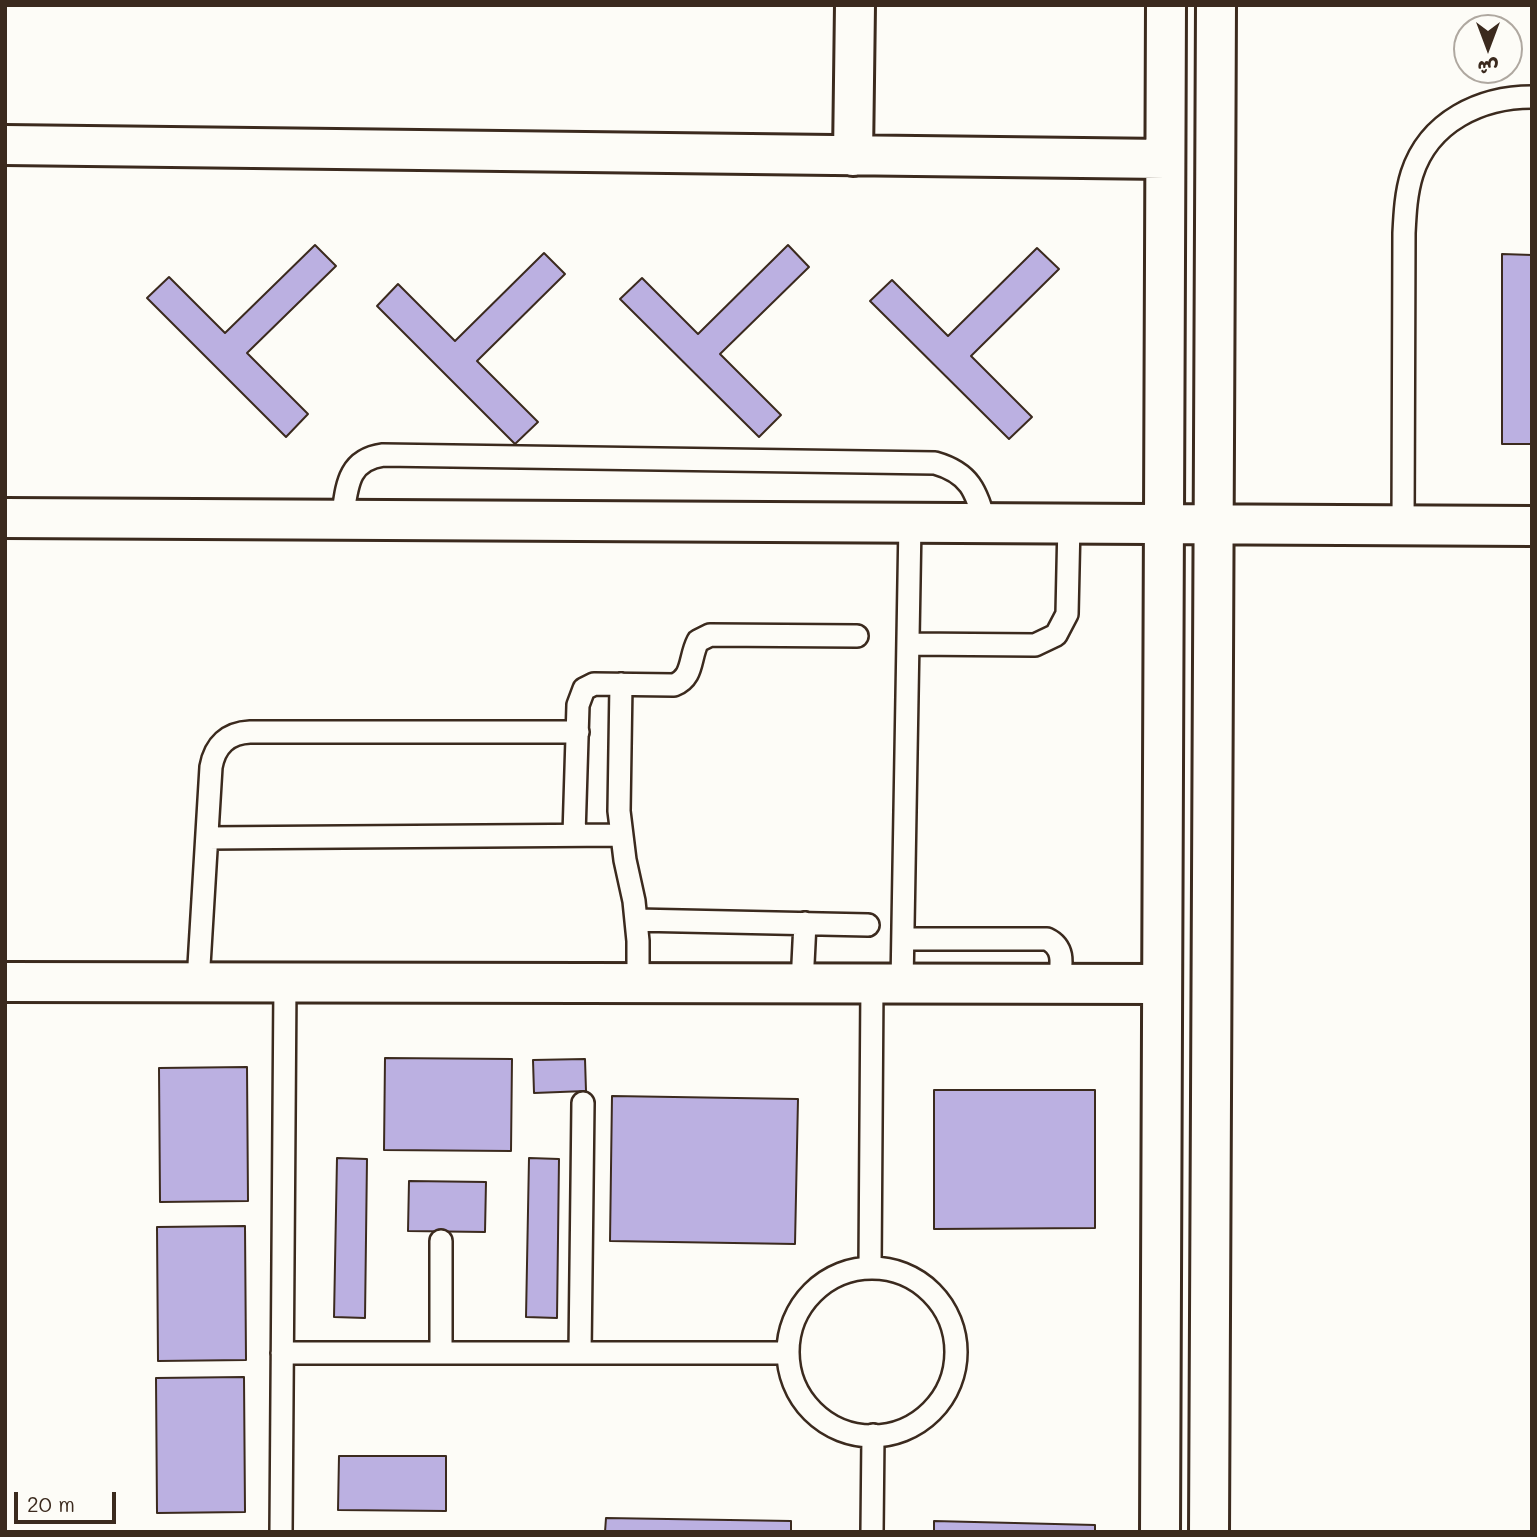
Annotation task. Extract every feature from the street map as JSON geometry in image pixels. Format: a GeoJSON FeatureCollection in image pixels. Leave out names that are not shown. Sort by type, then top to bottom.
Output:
{"type":"FeatureCollection","features":[{"type":"Feature","properties":{"kind":"street"},"geometry":{"type":"LineString","coordinates":[[853,156],[855,5]]}},
{"type":"Feature","properties":{"kind":"street"},"geometry":{"type":"LineString","coordinates":[[1160,1532],[1166,5]]}},
{"type":"Feature","properties":{"kind":"street"},"geometry":{"type":"LineString","coordinates":[[1209,1532],[1216,5]]}},
{"type":"Feature","properties":{"kind":"street"},"geometry":{"type":"LineString","coordinates":[[5,145],[1166,159]]}},
{"type":"Feature","properties":{"kind":"street"},"geometry":{"type":"LineString","coordinates":[[5,518],[1532,526]]}},
{"type":"Feature","properties":{"kind":"street"},"geometry":{"type":"LineString","coordinates":[[5,982],[1162,984]]}},
{"type":"Feature","properties":{"kind":"lane"},"geometry":{"type":"LineString","coordinates":[[1403,526],[1404,233],[1407,191],[1413,171],[1422,152],[1435,135],[1467,110],[1486,102],[1532,97]]}},
{"type":"Feature","properties":{"kind":"lane"},"geometry":{"type":"LineString","coordinates":[[342,520],[349,479],[354,469],[372,456],[383,455],[935,463],[950,467],[963,475],[978,497],[985,523]]}},
{"type":"Feature","properties":{"kind":"lane"},"geometry":{"type":"LineString","coordinates":[[870,1268],[887,984],[903,939],[910,523]]}},
{"type":"Feature","properties":{"kind":"lane"},"geometry":{"type":"LineString","coordinates":[[908,644],[1035,645],[1056,635],[1067,614],[1069,523]]}},
{"type":"Feature","properties":{"kind":"lane"},"geometry":{"type":"LineString","coordinates":[[574,835],[579,699],[584,689],[594,684],[674,685],[688,673],[698,641],[710,635],[857,636]]}},
{"type":"Feature","properties":{"kind":"lane"},"geometry":{"type":"LineString","coordinates":[[621,684],[619,810],[636,920],[638,983]]}},
{"type":"Feature","properties":{"kind":"lane"},"geometry":{"type":"LineString","coordinates":[[198,982],[213,757],[223,741],[240,732],[578,732]]}},
{"type":"Feature","properties":{"kind":"lane"},"geometry":{"type":"LineString","coordinates":[[207,838],[621,835]]}},
{"type":"Feature","properties":{"kind":"lane"},"geometry":{"type":"LineString","coordinates":[[636,920],[868,925]]}},
{"type":"Feature","properties":{"kind":"lane"},"geometry":{"type":"LineString","coordinates":[[802,984],[805,923]]}},
{"type":"Feature","properties":{"kind":"lane"},"geometry":{"type":"LineString","coordinates":[[903,939],[1047,939],[1056,945],[1061,954],[1059,984]]}},
{"type":"Feature","properties":{"kind":"lane"},"geometry":{"type":"LineString","coordinates":[[281,1532],[285,982]]}},
{"type":"Feature","properties":{"kind":"lane"},"geometry":{"type":"LineString","coordinates":[[580,1353],[583,1103]]}},
{"type":"Feature","properties":{"kind":"lane"},"geometry":{"type":"LineString","coordinates":[[441,1241],[441,1353]]}},
{"type":"Feature","properties":{"kind":"lane"},"geometry":{"type":"LineString","coordinates":[[870,1268],[907,1275],[937,1298],[948,1314],[954,1331],[956,1350],[954,1369],[939,1403],[926,1416],[910,1426],[892,1433],[873,1435],[854,1433],[821,1418],[797,1389],[790,1372],[788,1353],[796,1316],[812,1294],[834,1277],[851,1270],[870,1268]]}},
{"type":"Feature","properties":{"kind":"lane"},"geometry":{"type":"LineString","coordinates":[[282,1353],[788,1353]]}},
{"type":"Feature","properties":{"kind":"lane"},"geometry":{"type":"LineString","coordinates":[[872,1532],[873,1435]]}},
{"type":"Feature","properties":{"kind":"building"},"geometry":{"type":"Polygon","coordinates":[[[315,245],[336,266],[247,353],[308,414],[286,437],[147,298],[169,277],[225,333],[315,245]]]}},
{"type":"Feature","properties":{"kind":"building"},"geometry":{"type":"Polygon","coordinates":[[[788,245],[809,267],[720,354],[781,415],[759,437],[620,299],[642,278],[698,334],[788,245]]]}},
{"type":"Feature","properties":{"kind":"building"},"geometry":{"type":"Polygon","coordinates":[[[1037,248],[1059,269],[971,356],[1032,417],[1009,439],[870,301],[892,280],[948,336],[1037,248]]]}},
{"type":"Feature","properties":{"kind":"building"},"geometry":{"type":"Polygon","coordinates":[[[544,253],[565,274],[477,361],[538,422],[515,444],[377,306],[398,284],[455,341],[544,253]]]}},
{"type":"Feature","properties":{"kind":"building"},"geometry":{"type":"Polygon","coordinates":[[[1502,254],[1532,255],[1532,444],[1502,444],[1502,254]]]}},
{"type":"Feature","properties":{"kind":"building"},"geometry":{"type":"Polygon","coordinates":[[[385,1058],[512,1059],[511,1151],[384,1150],[385,1058]]]}},
{"type":"Feature","properties":{"kind":"building"},"geometry":{"type":"Polygon","coordinates":[[[585,1059],[586,1091],[534,1093],[533,1060],[585,1059]]]}},
{"type":"Feature","properties":{"kind":"building"},"geometry":{"type":"Polygon","coordinates":[[[247,1067],[248,1201],[160,1202],[159,1068],[247,1067]]]}},
{"type":"Feature","properties":{"kind":"building"},"geometry":{"type":"Polygon","coordinates":[[[934,1090],[1095,1090],[1095,1228],[934,1229],[934,1090]]]}},
{"type":"Feature","properties":{"kind":"building"},"geometry":{"type":"Polygon","coordinates":[[[612,1096],[798,1099],[795,1244],[610,1241],[612,1096]]]}},
{"type":"Feature","properties":{"kind":"building"},"geometry":{"type":"Polygon","coordinates":[[[337,1158],[367,1159],[365,1318],[334,1317],[337,1158]]]}},
{"type":"Feature","properties":{"kind":"building"},"geometry":{"type":"Polygon","coordinates":[[[529,1158],[559,1159],[557,1318],[526,1317],[529,1158]]]}},
{"type":"Feature","properties":{"kind":"building"},"geometry":{"type":"Polygon","coordinates":[[[409,1181],[486,1182],[485,1232],[408,1231],[409,1181]]]}},
{"type":"Feature","properties":{"kind":"building"},"geometry":{"type":"Polygon","coordinates":[[[245,1226],[246,1360],[158,1361],[157,1227],[245,1226]]]}},
{"type":"Feature","properties":{"kind":"building"},"geometry":{"type":"Polygon","coordinates":[[[244,1377],[245,1512],[157,1513],[156,1378],[244,1377]]]}},
{"type":"Feature","properties":{"kind":"building"},"geometry":{"type":"Polygon","coordinates":[[[339,1456],[446,1456],[446,1511],[338,1510],[339,1456]]]}},
{"type":"Feature","properties":{"kind":"building"},"geometry":{"type":"Polygon","coordinates":[[[606,1518],[791,1521],[791,1532],[605,1532],[606,1518]]]}},
{"type":"Feature","properties":{"kind":"building"},"geometry":{"type":"Polygon","coordinates":[[[934,1521],[1095,1525],[1095,1532],[934,1532],[934,1521]]]}}]}
